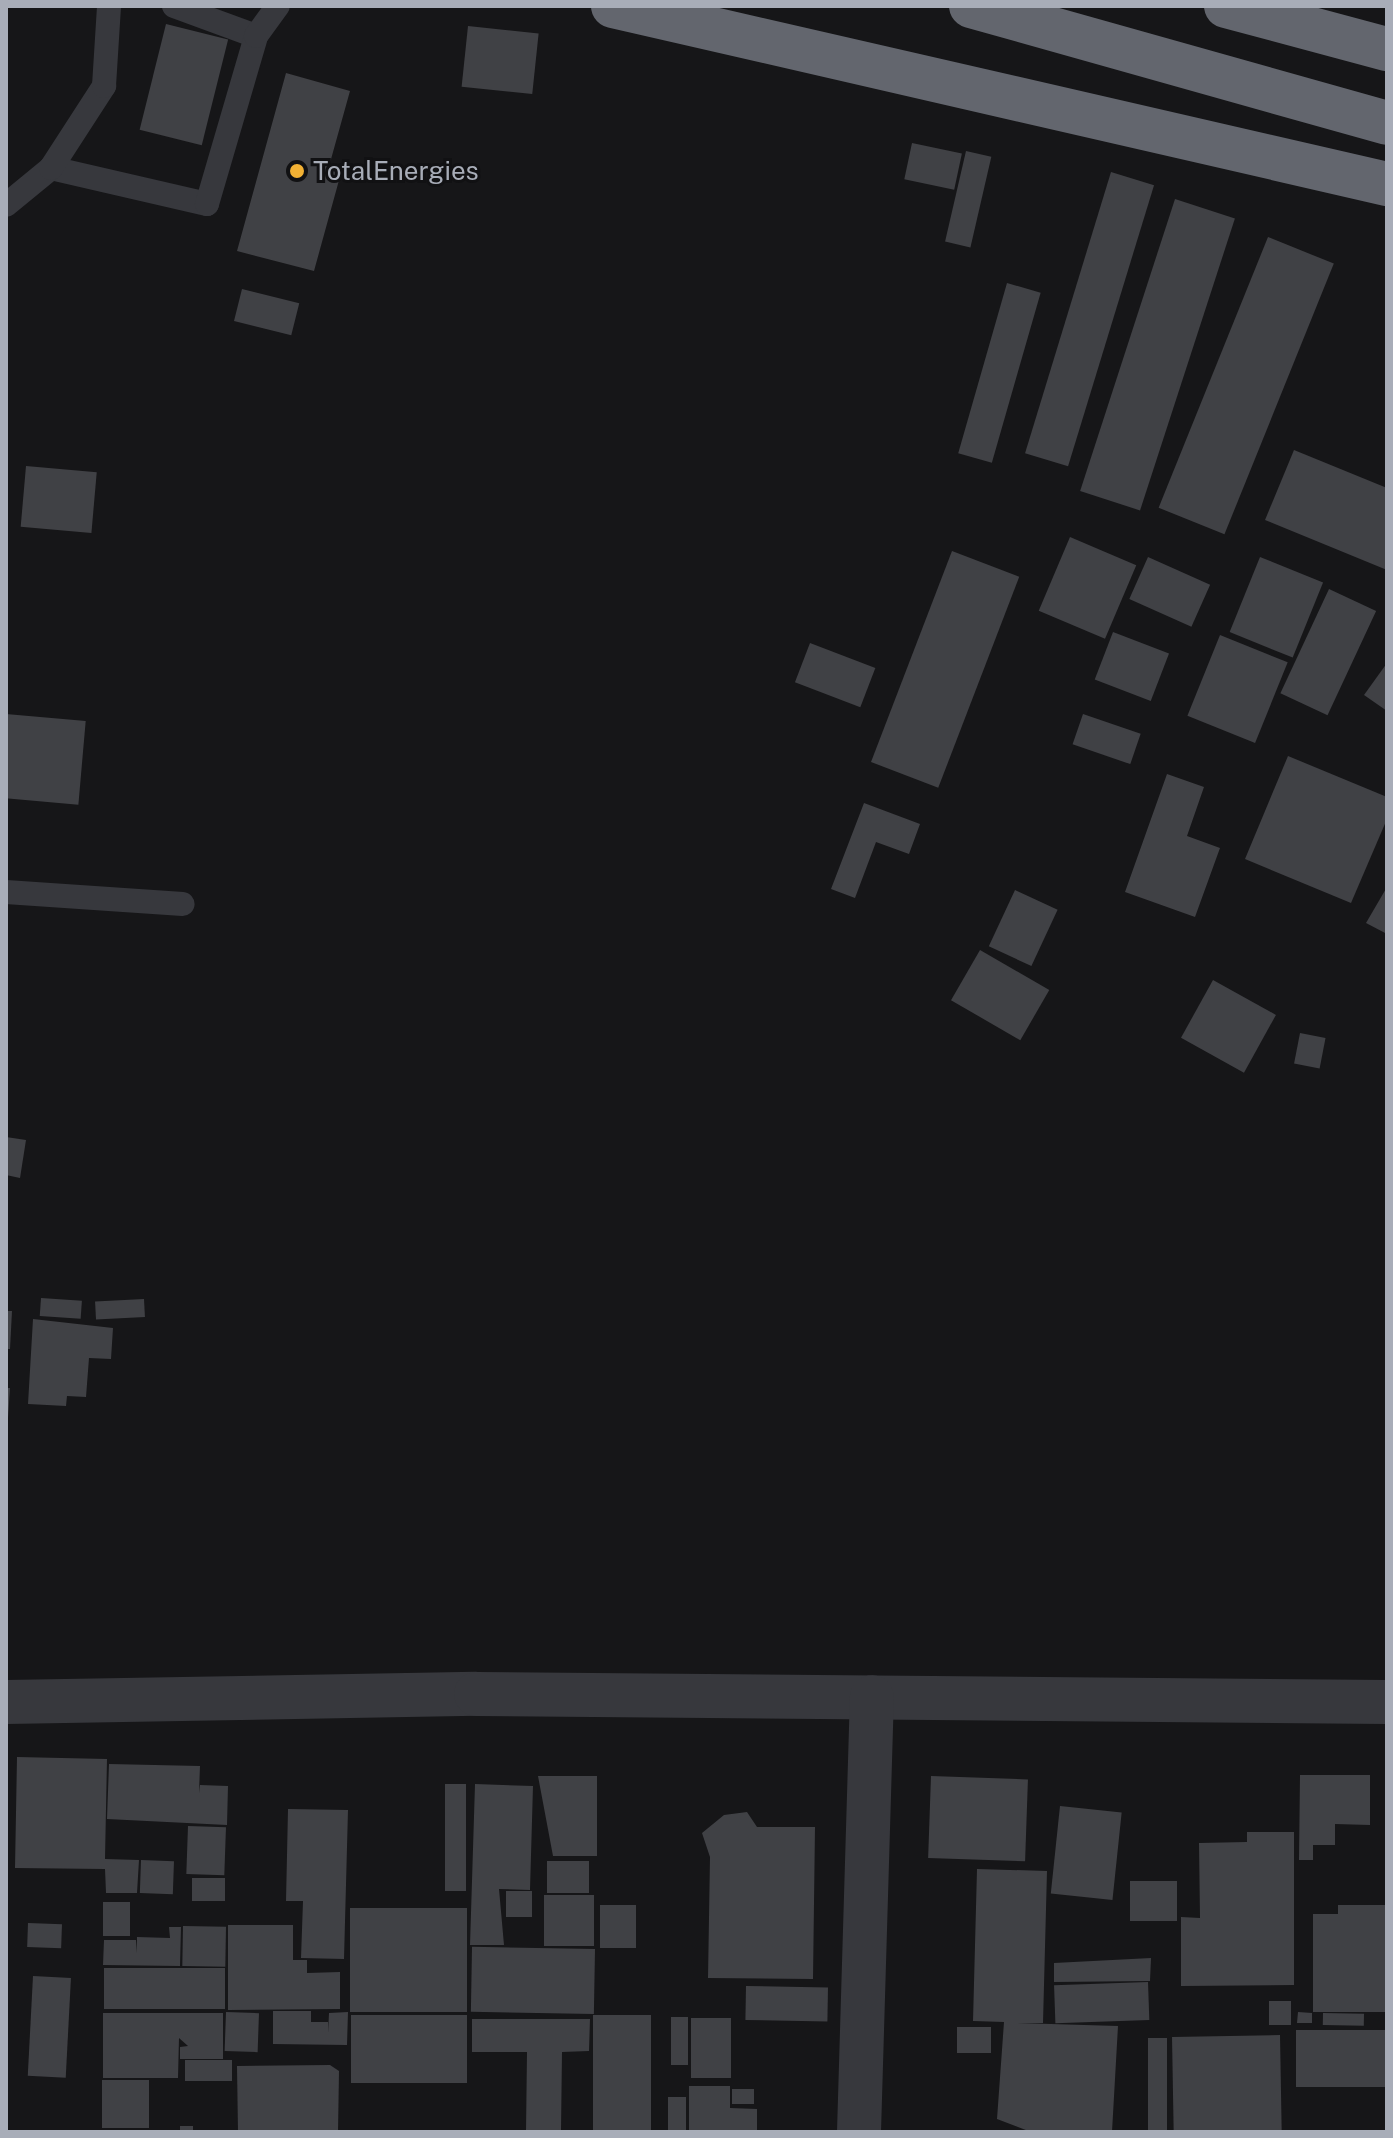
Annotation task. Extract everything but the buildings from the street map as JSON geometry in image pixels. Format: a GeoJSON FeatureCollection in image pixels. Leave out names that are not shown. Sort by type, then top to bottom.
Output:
{"type":"FeatureCollection","features":[{"type":"Feature","properties":{"kind":"highway"},"geometry":{"type":"LineString","coordinates":[[613,6],[1387,184]]}},
{"type":"Feature","properties":{"kind":"highway"},"geometry":{"type":"LineString","coordinates":[[971,6],[1374,119]]}},
{"type":"Feature","properties":{"kind":"highway"},"geometry":{"type":"LineString","coordinates":[[1226,6],[1387,49]]}},
{"type":"Feature","properties":{"kind":"street"},"geometry":{"type":"LineString","coordinates":[[859,2132],[872,1697]]}},
{"type":"Feature","properties":{"kind":"street"},"geometry":{"type":"LineString","coordinates":[[6,1702],[872,1697],[1387,1702]]}},
{"type":"Feature","properties":{"kind":"lane"},"geometry":{"type":"LineString","coordinates":[[6,205],[51,168],[104,86],[109,6]]}},
{"type":"Feature","properties":{"kind":"lane"},"geometry":{"type":"LineString","coordinates":[[174,6],[256,36]]}},
{"type":"Feature","properties":{"kind":"lane"},"geometry":{"type":"LineString","coordinates":[[51,168],[207,204],[256,36],[278,6]]}},
{"type":"Feature","properties":{"kind":"lane"},"geometry":{"type":"LineString","coordinates":[[6,892],[183,904]]}},
{"type":"Feature","properties":{"kind":"place","name":"TotalEnergies"},"geometry":{"type":"Point","coordinates":[297,171]}}]}
